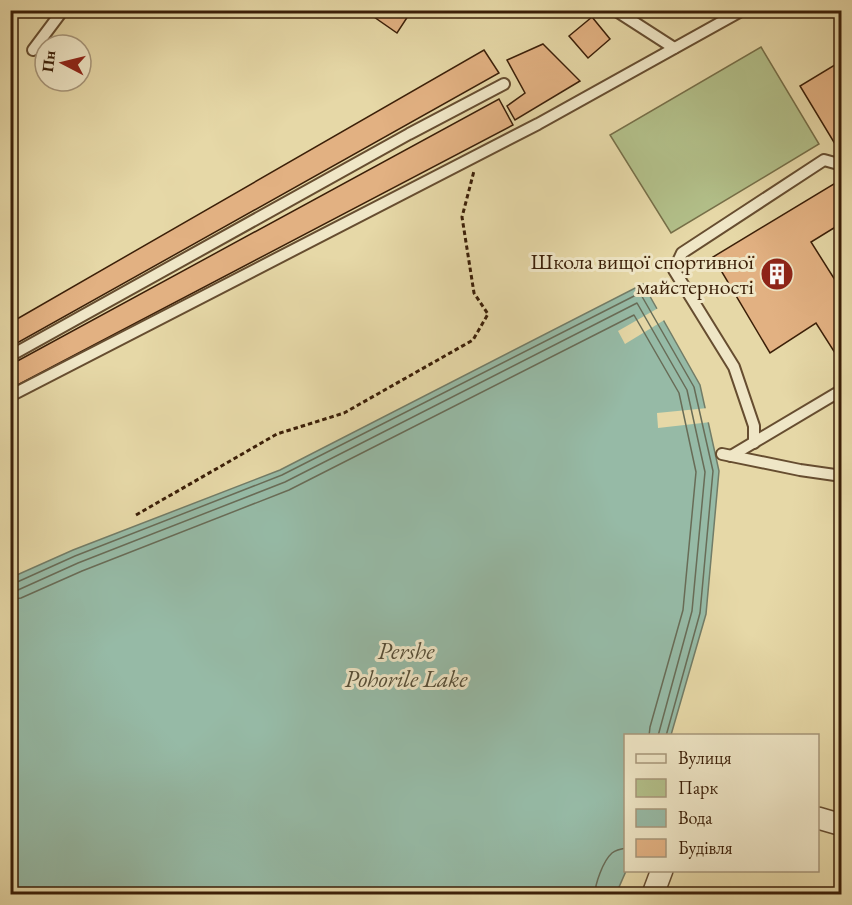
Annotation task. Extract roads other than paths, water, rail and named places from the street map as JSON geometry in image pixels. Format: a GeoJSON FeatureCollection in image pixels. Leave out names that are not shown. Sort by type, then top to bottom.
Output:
{"type":"FeatureCollection","features":[{"type":"Feature","properties":{"kind":"street"},"geometry":{"type":"LineString","coordinates":[[819,818],[842,825]]}},
{"type":"Feature","properties":{"kind":"street"},"geometry":{"type":"LineString","coordinates":[[653,894],[661,872]]}},
{"type":"Feature","properties":{"kind":"lane"},"geometry":{"type":"LineString","coordinates":[[46,33],[63,10]]}},
{"type":"Feature","properties":{"kind":"lane"},"geometry":{"type":"LineString","coordinates":[[615,10],[674,48]]}},
{"type":"Feature","properties":{"kind":"lane"},"geometry":{"type":"LineString","coordinates":[[10,396],[538,124],[742,10]]}},
{"type":"Feature","properties":{"kind":"lane"},"geometry":{"type":"LineString","coordinates":[[10,356],[409,134],[504,84]]}},
{"type":"Feature","properties":{"kind":"lane"},"geometry":{"type":"LineString","coordinates":[[754,443],[753,426],[734,367],[674,270],[682,253],[824,160],[842,165]]}},
{"type":"Feature","properties":{"kind":"lane"},"geometry":{"type":"LineString","coordinates":[[842,390],[754,443],[726,455],[842,476]]}},
{"type":"Feature","properties":{"kind":"water","name":"Pershe Pohorile Lake"},"geometry":{"type":"Polygon","coordinates":[[[643,284],[700,385],[719,471],[706,614],[671,734],[624,734],[626,872],[616,894],[11,894],[10,578],[73,550],[280,470],[643,284]]]}},
{"type":"Feature","properties":{"kind":"place","name":"Школа вищої спортивної майстерності"},"geometry":{"type":"Point","coordinates":[777,274]}}]}
